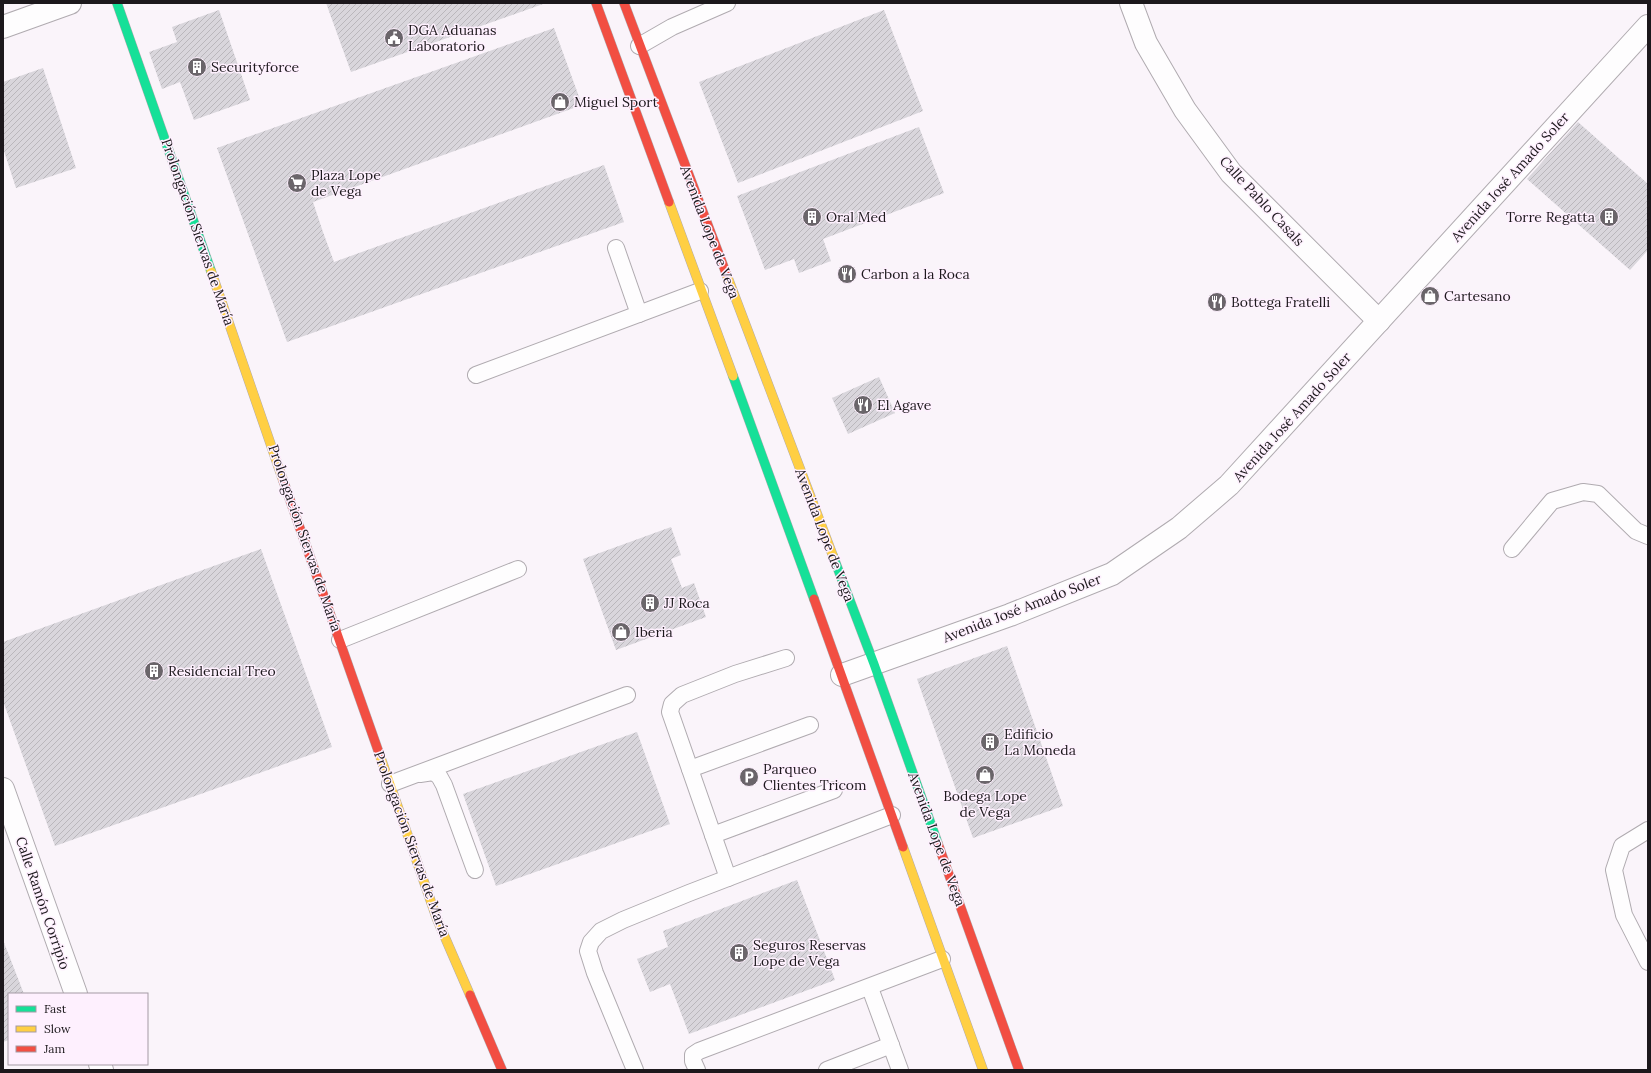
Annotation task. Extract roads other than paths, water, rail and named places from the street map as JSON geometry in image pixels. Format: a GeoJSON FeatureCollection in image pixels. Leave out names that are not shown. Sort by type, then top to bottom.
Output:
{"type":"FeatureCollection","features":[{"type":"Feature","properties":{"kind":"main road","name":"Prolongación Siervas de María"},"geometry":{"type":"LineString","coordinates":[[117,3],[437,919],[502,1070]]}},
{"type":"Feature","properties":{"kind":"main road","name":"Avenida Lope de Vega"},"geometry":{"type":"LineString","coordinates":[[596,3],[700,291],[842,675],[942,959],[984,1070]]}},
{"type":"Feature","properties":{"kind":"main road","name":"Avenida Lope de Vega"},"geometry":{"type":"LineString","coordinates":[[624,3],[874,664],[1019,1070]]}},
{"type":"Feature","properties":{"kind":"street"},"geometry":{"type":"LineString","coordinates":[[3,27],[70,3]]}},
{"type":"Feature","properties":{"kind":"street","name":"Calle Pablo Casals"},"geometry":{"type":"LineString","coordinates":[[1131,3],[1146,43],[1185,110],[1231,173],[1378,321]]}},
{"type":"Feature","properties":{"kind":"street","name":"Avenida José Amado Soler"},"geometry":{"type":"LineString","coordinates":[[842,675],[1010,615],[1112,574],[1179,528],[1229,486],[1648,26]]}},
{"type":"Feature","properties":{"kind":"street","name":"Calle Ramón Corripio"},"geometry":{"type":"LineString","coordinates":[[3,789],[76,993]]}},
{"type":"Feature","properties":{"kind":"lane"},"geometry":{"type":"LineString","coordinates":[[639,46],[672,27],[725,3]]}},
{"type":"Feature","properties":{"kind":"lane"},"geometry":{"type":"LineString","coordinates":[[616,248],[639,314]]}},
{"type":"Feature","properties":{"kind":"lane"},"geometry":{"type":"LineString","coordinates":[[476,375],[700,291]]}},
{"type":"Feature","properties":{"kind":"lane"},"geometry":{"type":"LineString","coordinates":[[1512,549],[1552,501],[1583,492],[1598,494],[1636,531],[1648,536]]}},
{"type":"Feature","properties":{"kind":"lane"},"geometry":{"type":"LineString","coordinates":[[340,640],[518,569]]}},
{"type":"Feature","properties":{"kind":"lane"},"geometry":{"type":"LineString","coordinates":[[728,878],[670,712],[672,704],[682,695],[689,692],[735,674],[786,658]]}},
{"type":"Feature","properties":{"kind":"lane"},"geometry":{"type":"LineString","coordinates":[[390,784],[627,695]]}},
{"type":"Feature","properties":{"kind":"lane"},"geometry":{"type":"LineString","coordinates":[[690,769],[810,724]]}},
{"type":"Feature","properties":{"kind":"lane"},"geometry":{"type":"LineString","coordinates":[[414,775],[433,772],[439,776],[444,785],[475,870]]}},
{"type":"Feature","properties":{"kind":"lane"},"geometry":{"type":"LineString","coordinates":[[713,835],[834,790]]}},
{"type":"Feature","properties":{"kind":"lane"},"geometry":{"type":"LineString","coordinates":[[635,1070],[595,973],[588,951],[591,942],[601,931],[623,920],[728,878],[892,815]]}},
{"type":"Feature","properties":{"kind":"lane"},"geometry":{"type":"LineString","coordinates":[[1648,830],[1622,846],[1614,870],[1624,915],[1648,962]]}},
{"type":"Feature","properties":{"kind":"lane"},"geometry":{"type":"LineString","coordinates":[[697,1070],[693,1061],[694,1055],[699,1051],[870,988],[942,959]]}},
{"type":"Feature","properties":{"kind":"lane"},"geometry":{"type":"LineString","coordinates":[[870,988],[900,1070]]}},
{"type":"Feature","properties":{"kind":"lane"},"geometry":{"type":"LineString","coordinates":[[827,1070],[891,1045]]}},
{"type":"Feature","properties":{"kind":"place","name":"DGA Aduanas Laboratorio"},"geometry":{"type":"Point","coordinates":[394,38]}},
{"type":"Feature","properties":{"kind":"place","name":"Securityforce"},"geometry":{"type":"Point","coordinates":[197,67]}},
{"type":"Feature","properties":{"kind":"place","name":"Miguel Sport"},"geometry":{"type":"Point","coordinates":[560,102]}},
{"type":"Feature","properties":{"kind":"place","name":"Plaza Lope de Vega"},"geometry":{"type":"Point","coordinates":[297,183]}},
{"type":"Feature","properties":{"kind":"place","name":"Oral Med"},"geometry":{"type":"Point","coordinates":[812,217]}},
{"type":"Feature","properties":{"kind":"place","name":"Torre Regatta"},"geometry":{"type":"Point","coordinates":[1609,217]}},
{"type":"Feature","properties":{"kind":"place","name":"Carbon a la Roca"},"geometry":{"type":"Point","coordinates":[847,274]}},
{"type":"Feature","properties":{"kind":"place","name":"Cartesano"},"geometry":{"type":"Point","coordinates":[1430,296]}},
{"type":"Feature","properties":{"kind":"place","name":"Bottega Fratelli"},"geometry":{"type":"Point","coordinates":[1217,302]}},
{"type":"Feature","properties":{"kind":"place","name":"El Agave"},"geometry":{"type":"Point","coordinates":[863,405]}},
{"type":"Feature","properties":{"kind":"place","name":"JJ Roca"},"geometry":{"type":"Point","coordinates":[650,603]}},
{"type":"Feature","properties":{"kind":"place","name":"Iberia"},"geometry":{"type":"Point","coordinates":[621,632]}},
{"type":"Feature","properties":{"kind":"place","name":"Residencial Treo"},"geometry":{"type":"Point","coordinates":[154,671]}},
{"type":"Feature","properties":{"kind":"place","name":"Edificio La Moneda"},"geometry":{"type":"Point","coordinates":[990,742]}},
{"type":"Feature","properties":{"kind":"place","name":"Bodega Lope de Vega"},"geometry":{"type":"Point","coordinates":[985,775]}},
{"type":"Feature","properties":{"kind":"place","name":"Parqueo Clientes Tricom"},"geometry":{"type":"Point","coordinates":[749,777]}},
{"type":"Feature","properties":{"kind":"place","name":"Seguros Reservas Lope de Vega"},"geometry":{"type":"Point","coordinates":[739,953]}}]}
